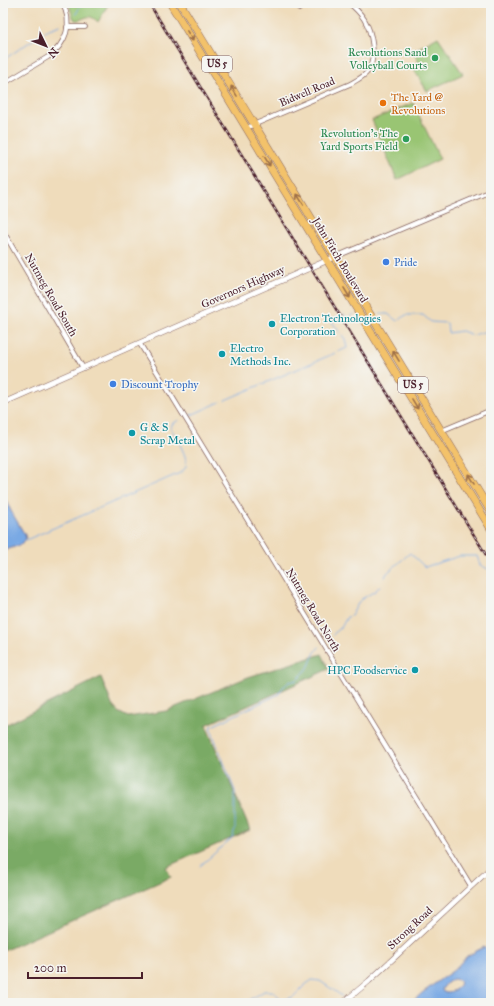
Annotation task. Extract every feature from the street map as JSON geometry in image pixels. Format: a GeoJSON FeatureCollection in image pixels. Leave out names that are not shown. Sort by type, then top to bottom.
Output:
{"type":"FeatureCollection","features":[{"type":"Feature","properties":{"kind":"highway","name":"John Fitch Boulevard"},"geometry":{"type":"LineString","coordinates":[[170,3],[491,529]]}},
{"type":"Feature","properties":{"kind":"highway","name":"John Fitch Boulevard"},"geometry":{"type":"LineString","coordinates":[[180,3],[491,512]]}},
{"type":"Feature","properties":{"kind":"street"},"geometry":{"type":"LineString","coordinates":[[3,84],[52,54],[61,44],[65,35],[68,21],[67,14],[62,3]]}},
{"type":"Feature","properties":{"kind":"street"},"geometry":{"type":"LineString","coordinates":[[299,9],[303,3]]}},
{"type":"Feature","properties":{"kind":"street","name":"Bidwell Road"},"geometry":{"type":"LineString","coordinates":[[246,128],[350,84],[368,71],[372,64],[373,55],[371,38],[364,19],[349,3]]}},
{"type":"Feature","properties":{"kind":"street"},"geometry":{"type":"LineString","coordinates":[[67,27],[85,28]]}},
{"type":"Feature","properties":{"kind":"street","name":"Governors Highway"},"geometry":{"type":"LineString","coordinates":[[3,403],[140,344],[327,260],[491,191]]}},
{"type":"Feature","properties":{"kind":"street","name":"Nutmeg Road South"},"geometry":{"type":"LineString","coordinates":[[3,231],[83,368]]}},
{"type":"Feature","properties":{"kind":"street","name":"Nutmeg Road North"},"geometry":{"type":"LineString","coordinates":[[140,344],[470,886]]}},
{"type":"Feature","properties":{"kind":"street"},"geometry":{"type":"LineString","coordinates":[[441,431],[491,410]]}},
{"type":"Feature","properties":{"kind":"street","name":"Strong Road"},"geometry":{"type":"LineString","coordinates":[[343,1003],[491,868]]}},
{"type":"Feature","properties":{"kind":"green space"},"geometry":{"type":"Polygon","coordinates":[[[68,3],[109,3],[98,22],[91,17],[75,20],[68,3]]]}},
{"type":"Feature","properties":{"kind":"green space","name":"Revolutions Sand Volleyball Courts"},"geometry":{"type":"Polygon","coordinates":[[[438,37],[463,74],[427,91],[413,68],[420,65],[413,51],[438,37]]]}},
{"type":"Feature","properties":{"kind":"green space","name":"Revolution's The Yard Sports Field"},"geometry":{"type":"Polygon","coordinates":[[[413,103],[440,159],[397,180],[372,120],[413,103]]]}},
{"type":"Feature","properties":{"kind":"green space"},"geometry":{"type":"Polygon","coordinates":[[[322,654],[329,669],[206,725],[250,830],[166,867],[171,877],[3,951],[3,726],[101,677],[112,705],[118,712],[128,717],[166,711],[248,677],[322,654]]]}},
{"type":"Feature","properties":{"kind":"water"},"geometry":{"type":"Polygon","coordinates":[[[3,494],[26,539],[19,545],[3,551],[3,494]]]}},
{"type":"Feature","properties":{"kind":"water"},"geometry":{"type":"Polygon","coordinates":[[[484,947],[489,952],[491,950],[491,1003],[411,1003],[422,993],[454,970],[467,956],[484,947]],[[453,979],[447,983],[442,989],[443,992],[455,990],[459,986],[459,980],[453,979]]]}},
{"type":"Feature","properties":{"kind":"waterway"},"geometry":{"type":"LineString","coordinates":[[76,14],[82,3]]}},
{"type":"Feature","properties":{"kind":"waterway"},"geometry":{"type":"LineString","coordinates":[[3,60],[49,29],[60,25]]}},
{"type":"Feature","properties":{"kind":"waterway"},"geometry":{"type":"LineString","coordinates":[[344,314],[347,318],[354,314]]}},
{"type":"Feature","properties":{"kind":"waterway"},"geometry":{"type":"LineString","coordinates":[[380,314],[388,314],[397,321],[406,315],[423,315],[431,322],[447,323],[448,333],[462,331],[473,335],[491,330]]}},
{"type":"Feature","properties":{"kind":"waterway"},"geometry":{"type":"LineString","coordinates":[[225,400],[347,348],[345,339],[332,322],[337,317]]}},
{"type":"Feature","properties":{"kind":"waterway"},"geometry":{"type":"LineString","coordinates":[[189,416],[220,402]]}},
{"type":"Feature","properties":{"kind":"waterway"},"geometry":{"type":"LineString","coordinates":[[26,540],[180,473],[186,466],[186,462],[181,447],[171,428],[172,424],[179,420]]}},
{"type":"Feature","properties":{"kind":"waterway"},"geometry":{"type":"LineString","coordinates":[[385,577],[387,573],[410,553],[425,567],[460,556],[477,556],[480,565],[488,569]]}},
{"type":"Feature","properties":{"kind":"waterway"},"geometry":{"type":"LineString","coordinates":[[333,635],[338,629],[341,628],[347,617],[351,616],[360,600],[375,591],[380,586]]}},
{"type":"Feature","properties":{"kind":"waterway"},"geometry":{"type":"LineString","coordinates":[[200,866],[232,838],[235,829],[235,791],[210,727],[279,694],[283,687],[289,682],[297,680],[308,668],[319,647]]}},
{"type":"Feature","properties":{"kind":"waterway"},"geometry":{"type":"LineString","coordinates":[[245,1003],[264,991],[272,991],[283,1000],[293,997],[312,980],[320,981],[342,996]]}},
{"type":"Feature","properties":{"kind":"railway"},"geometry":{"type":"LineString","coordinates":[[149,3],[491,563]]}},
{"type":"Feature","properties":{"kind":"place","name":"Revolutions Sand Volleyball Courts"},"geometry":{"type":"Point","coordinates":[435,58]}},
{"type":"Feature","properties":{"kind":"place","name":"The Yard @ Revolutions"},"geometry":{"type":"Point","coordinates":[383,103]}},
{"type":"Feature","properties":{"kind":"place","name":"Revolution's The Yard Sports Field"},"geometry":{"type":"Point","coordinates":[406,139]}},
{"type":"Feature","properties":{"kind":"place","name":"Pride"},"geometry":{"type":"Point","coordinates":[386,262]}},
{"type":"Feature","properties":{"kind":"place","name":"Electron Technologies Corporation"},"geometry":{"type":"Point","coordinates":[272,324]}},
{"type":"Feature","properties":{"kind":"place","name":"Electro Methods Inc."},"geometry":{"type":"Point","coordinates":[222,354]}},
{"type":"Feature","properties":{"kind":"place","name":"Discount Trophy"},"geometry":{"type":"Point","coordinates":[113,384]}},
{"type":"Feature","properties":{"kind":"place","name":"G & S Scrap Metal"},"geometry":{"type":"Point","coordinates":[132,433]}},
{"type":"Feature","properties":{"kind":"place","name":"HPC Foodservice"},"geometry":{"type":"Point","coordinates":[415,670]}}]}
